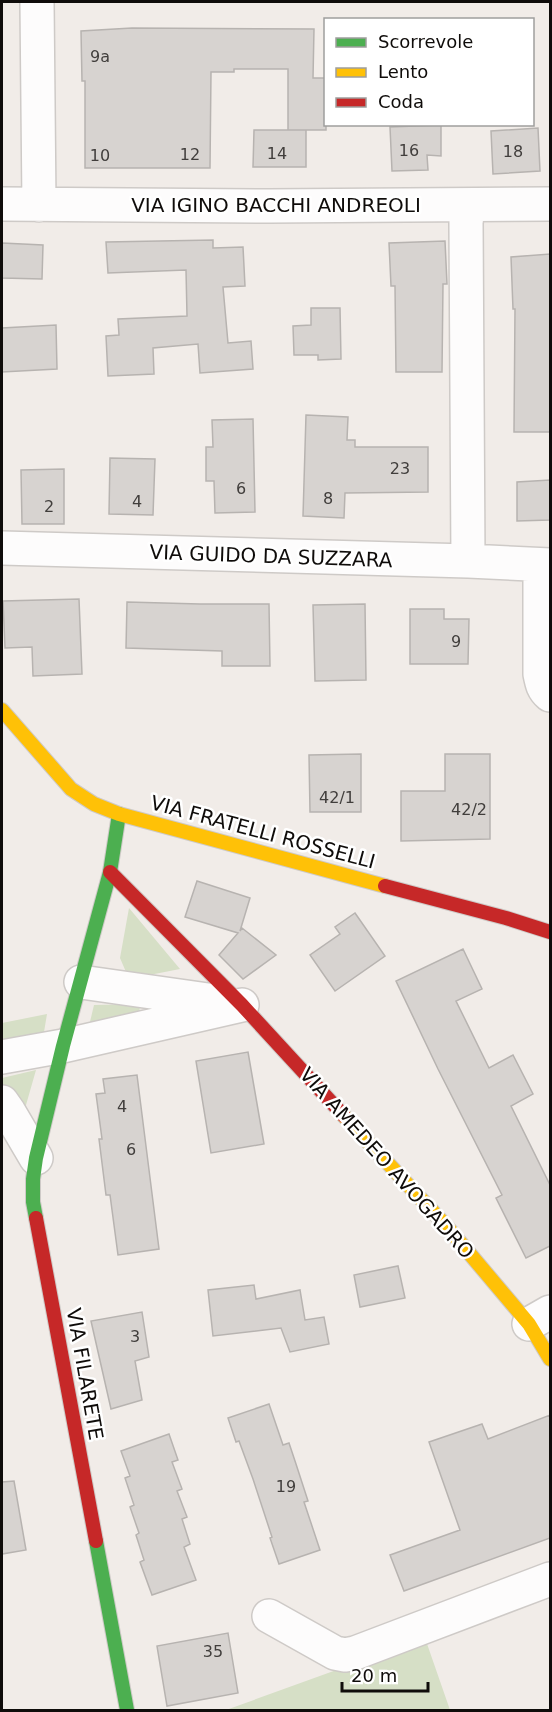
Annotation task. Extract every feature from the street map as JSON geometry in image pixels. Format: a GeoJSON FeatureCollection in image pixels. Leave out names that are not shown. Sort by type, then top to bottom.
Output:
{"type":"FeatureCollection","features":[{"type":"Feature","properties":{"kind":"street"},"geometry":{"type":"LineString","coordinates":[[37,2],[39,205]]}},
{"type":"Feature","properties":{"kind":"street","name":"VIA IGINO BACCHI ANDREOLI"},"geometry":{"type":"LineString","coordinates":[[2,204],[269,206],[550,204]]}},
{"type":"Feature","properties":{"kind":"street"},"geometry":{"type":"LineString","coordinates":[[468,561],[466,222],[469,205]]}},
{"type":"Feature","properties":{"kind":"street","name":"VIA GUIDO DA SUZZARA"},"geometry":{"type":"LineString","coordinates":[[2,548],[545,565],[540,674],[542,685],[550,695]]}},
{"type":"Feature","properties":{"kind":"street","name":"VIA FRATELLI ROSSELLI"},"geometry":{"type":"LineString","coordinates":[[2,710],[71,789],[94,804],[119,814],[550,932]]}},
{"type":"Feature","properties":{"kind":"street","name":"VIA FILARETE"},"geometry":{"type":"LineString","coordinates":[[119,814],[110,872],[63,1046],[36,1158],[33,1202],[127,1710]]}},
{"type":"Feature","properties":{"kind":"street","name":"VIA AMEDEO AVOGADRO"},"geometry":{"type":"LineString","coordinates":[[110,872],[242,1005],[448,1228],[540,1318],[550,1359]]}},
{"type":"Feature","properties":{"kind":"street"},"geometry":{"type":"LineString","coordinates":[[81,982],[242,1005]]}},
{"type":"Feature","properties":{"kind":"street"},"geometry":{"type":"LineString","coordinates":[[2,1057],[63,1046],[242,1005]]}},
{"type":"Feature","properties":{"kind":"street"},"geometry":{"type":"LineString","coordinates":[[2,1102],[36,1158]]}},
{"type":"Feature","properties":{"kind":"street"},"geometry":{"type":"LineString","coordinates":[[269,1617],[335,1653],[355,1653],[550,1579]]}},
{"type":"Feature","properties":{"kind":"green space"},"geometry":{"type":"Polygon","coordinates":[[[129,908],[180,969],[129,979],[120,958],[129,908]]]}},
{"type":"Feature","properties":{"kind":"green space"},"geometry":{"type":"Polygon","coordinates":[[[140,1004],[139,1017],[89,1026],[94,1005],[140,1004]]]}},
{"type":"Feature","properties":{"kind":"green space"},"geometry":{"type":"Polygon","coordinates":[[[47,1014],[43,1038],[2,1044],[2,1023],[47,1014]]]}},
{"type":"Feature","properties":{"kind":"green space"},"geometry":{"type":"Polygon","coordinates":[[[36,1070],[24,1112],[2,1084],[2,1078],[36,1070]]]}},
{"type":"Feature","properties":{"kind":"green space"},"geometry":{"type":"Polygon","coordinates":[[[425,1638],[450,1710],[226,1710],[425,1638]]]}},
{"type":"Feature","properties":{"kind":"building"},"geometry":{"type":"Polygon","coordinates":[[[132,28],[314,29],[313,78],[324,78],[324,126],[326,130],[288,130],[288,69],[234,69],[234,72],[211,72],[210,168],[85,168],[85,81],[82,81],[81,31],[132,28]]]}},
{"type":"Feature","properties":{"kind":"building"},"geometry":{"type":"Polygon","coordinates":[[[441,126],[441,156],[427,155],[428,170],[392,171],[390,127],[441,126]]]}},
{"type":"Feature","properties":{"kind":"building"},"geometry":{"type":"Polygon","coordinates":[[[538,128],[540,171],[493,174],[491,131],[538,128]]]}},
{"type":"Feature","properties":{"kind":"building"},"geometry":{"type":"Polygon","coordinates":[[[254,130],[306,130],[306,167],[253,167],[254,130]]]}},
{"type":"Feature","properties":{"kind":"building"},"geometry":{"type":"Polygon","coordinates":[[[213,240],[213,248],[243,247],[245,286],[223,287],[228,343],[251,341],[253,369],[200,373],[198,344],[153,348],[154,374],[108,376],[106,336],[119,335],[118,319],[187,316],[186,270],[108,273],[106,242],[213,240]]]}},
{"type":"Feature","properties":{"kind":"building"},"geometry":{"type":"Polygon","coordinates":[[[445,241],[447,284],[443,284],[442,372],[396,372],[395,286],[391,286],[389,243],[445,241]]]}},
{"type":"Feature","properties":{"kind":"building"},"geometry":{"type":"Polygon","coordinates":[[[2,243],[43,245],[42,279],[2,278],[2,243]]]}},
{"type":"Feature","properties":{"kind":"building"},"geometry":{"type":"Polygon","coordinates":[[[550,254],[550,432],[514,432],[515,309],[513,309],[511,257],[550,254]]]}},
{"type":"Feature","properties":{"kind":"building"},"geometry":{"type":"Polygon","coordinates":[[[311,308],[340,308],[341,359],[318,360],[318,355],[294,355],[293,326],[311,325],[311,308]]]}},
{"type":"Feature","properties":{"kind":"building"},"geometry":{"type":"Polygon","coordinates":[[[56,325],[57,369],[2,372],[2,328],[56,325]]]}},
{"type":"Feature","properties":{"kind":"building"},"geometry":{"type":"Polygon","coordinates":[[[306,415],[348,417],[347,440],[355,440],[355,447],[428,447],[428,492],[345,493],[344,518],[303,516],[306,415]]]}},
{"type":"Feature","properties":{"kind":"building"},"geometry":{"type":"Polygon","coordinates":[[[253,419],[255,512],[215,513],[214,481],[206,481],[206,447],[213,447],[212,420],[253,419]]]}},
{"type":"Feature","properties":{"kind":"building"},"geometry":{"type":"Polygon","coordinates":[[[110,458],[155,459],[153,515],[109,514],[110,458]]]}},
{"type":"Feature","properties":{"kind":"building"},"geometry":{"type":"Polygon","coordinates":[[[64,469],[64,524],[22,524],[21,470],[64,469]]]}},
{"type":"Feature","properties":{"kind":"building"},"geometry":{"type":"Polygon","coordinates":[[[550,480],[550,520],[517,521],[517,482],[550,480]]]}},
{"type":"Feature","properties":{"kind":"building"},"geometry":{"type":"Polygon","coordinates":[[[79,599],[82,674],[33,676],[32,647],[5,648],[3,601],[79,599]]]}},
{"type":"Feature","properties":{"kind":"building"},"geometry":{"type":"Polygon","coordinates":[[[127,602],[269,604],[270,666],[222,666],[222,651],[126,648],[127,602]]]}},
{"type":"Feature","properties":{"kind":"building"},"geometry":{"type":"Polygon","coordinates":[[[365,604],[366,680],[315,681],[313,605],[365,604]]]}},
{"type":"Feature","properties":{"kind":"building"},"geometry":{"type":"Polygon","coordinates":[[[410,609],[444,609],[444,619],[469,619],[468,664],[410,664],[410,609]]]}},
{"type":"Feature","properties":{"kind":"building"},"geometry":{"type":"Polygon","coordinates":[[[361,754],[361,812],[310,812],[309,755],[361,754]]]}},
{"type":"Feature","properties":{"kind":"building"},"geometry":{"type":"Polygon","coordinates":[[[445,754],[490,754],[490,839],[401,841],[401,791],[445,791],[445,754]]]}},
{"type":"Feature","properties":{"kind":"building"},"geometry":{"type":"Polygon","coordinates":[[[197,881],[250,898],[240,931],[242,928],[276,955],[243,979],[219,955],[238,933],[185,917],[197,881]]]}},
{"type":"Feature","properties":{"kind":"building"},"geometry":{"type":"Polygon","coordinates":[[[355,913],[385,956],[335,991],[310,955],[340,934],[335,927],[355,913]]]}},
{"type":"Feature","properties":{"kind":"building"},"geometry":{"type":"Polygon","coordinates":[[[463,949],[482,989],[456,1001],[489,1068],[513,1055],[533,1094],[511,1106],[550,1185],[550,1246],[526,1258],[496,1198],[502,1195],[396,981],[463,949]]]}},
{"type":"Feature","properties":{"kind":"building"},"geometry":{"type":"Polygon","coordinates":[[[248,1052],[264,1144],[211,1153],[196,1061],[248,1052]]]}},
{"type":"Feature","properties":{"kind":"building"},"geometry":{"type":"Polygon","coordinates":[[[137,1075],[159,1249],[118,1255],[110,1195],[106,1195],[96,1094],[105,1093],[103,1079],[137,1075]]]}},
{"type":"Feature","properties":{"kind":"building"},"geometry":{"type":"Polygon","coordinates":[[[398,1266],[405,1298],[360,1307],[354,1275],[398,1266]]]}},
{"type":"Feature","properties":{"kind":"building"},"geometry":{"type":"Polygon","coordinates":[[[254,1285],[256,1299],[300,1290],[305,1320],[324,1317],[329,1344],[290,1352],[281,1328],[213,1336],[208,1290],[254,1285]]]}},
{"type":"Feature","properties":{"kind":"building"},"geometry":{"type":"Polygon","coordinates":[[[142,1312],[149,1357],[135,1361],[142,1400],[111,1409],[91,1321],[142,1312]]]}},
{"type":"Feature","properties":{"kind":"building"},"geometry":{"type":"Polygon","coordinates":[[[269,1404],[283,1445],[289,1443],[308,1501],[304,1502],[320,1550],[279,1564],[253,1479],[228,1418],[269,1404]]]}},
{"type":"Feature","properties":{"kind":"building"},"geometry":{"type":"Polygon","coordinates":[[[550,1415],[550,1538],[404,1591],[390,1555],[460,1530],[429,1442],[482,1424],[488,1439],[550,1415]]]}},
{"type":"Feature","properties":{"kind":"building"},"geometry":{"type":"Polygon","coordinates":[[[169,1434],[178,1460],[172,1462],[182,1489],[177,1491],[187,1517],[182,1519],[190,1544],[184,1547],[196,1580],[152,1595],[140,1562],[144,1560],[136,1535],[139,1533],[130,1507],[134,1505],[125,1478],[130,1476],[121,1451],[169,1434]]]}},
{"type":"Feature","properties":{"kind":"building"},"geometry":{"type":"Polygon","coordinates":[[[14,1481],[26,1550],[2,1554],[2,1482],[14,1481]]]}},
{"type":"Feature","properties":{"kind":"building"},"geometry":{"type":"Polygon","coordinates":[[[228,1633],[238,1693],[167,1706],[157,1646],[228,1633]]]}},
{"type":"Feature","properties":{"kind":"traffic: fast"},"geometry":{"type":"LineString","coordinates":[[36,1218],[33,1202],[36,1158],[63,1046],[110,872],[119,814]]}},
{"type":"Feature","properties":{"kind":"traffic: fast"},"geometry":{"type":"LineString","coordinates":[[96,1541],[127,1710]]}},
{"type":"Feature","properties":{"kind":"traffic: slow"},"geometry":{"type":"LineString","coordinates":[[2,710],[71,789],[94,804],[119,814],[385,886]]}},
{"type":"Feature","properties":{"kind":"traffic: slow"},"geometry":{"type":"LineString","coordinates":[[344,1116],[448,1228],[529,1324],[550,1359]]}},
{"type":"Feature","properties":{"kind":"traffic: jam"},"geometry":{"type":"LineString","coordinates":[[110,872],[242,1005],[344,1116]]}},
{"type":"Feature","properties":{"kind":"traffic: jam"},"geometry":{"type":"LineString","coordinates":[[385,886],[550,932]]}},
{"type":"Feature","properties":{"kind":"traffic: jam"},"geometry":{"type":"LineString","coordinates":[[36,1218],[96,1541]]}}]}
